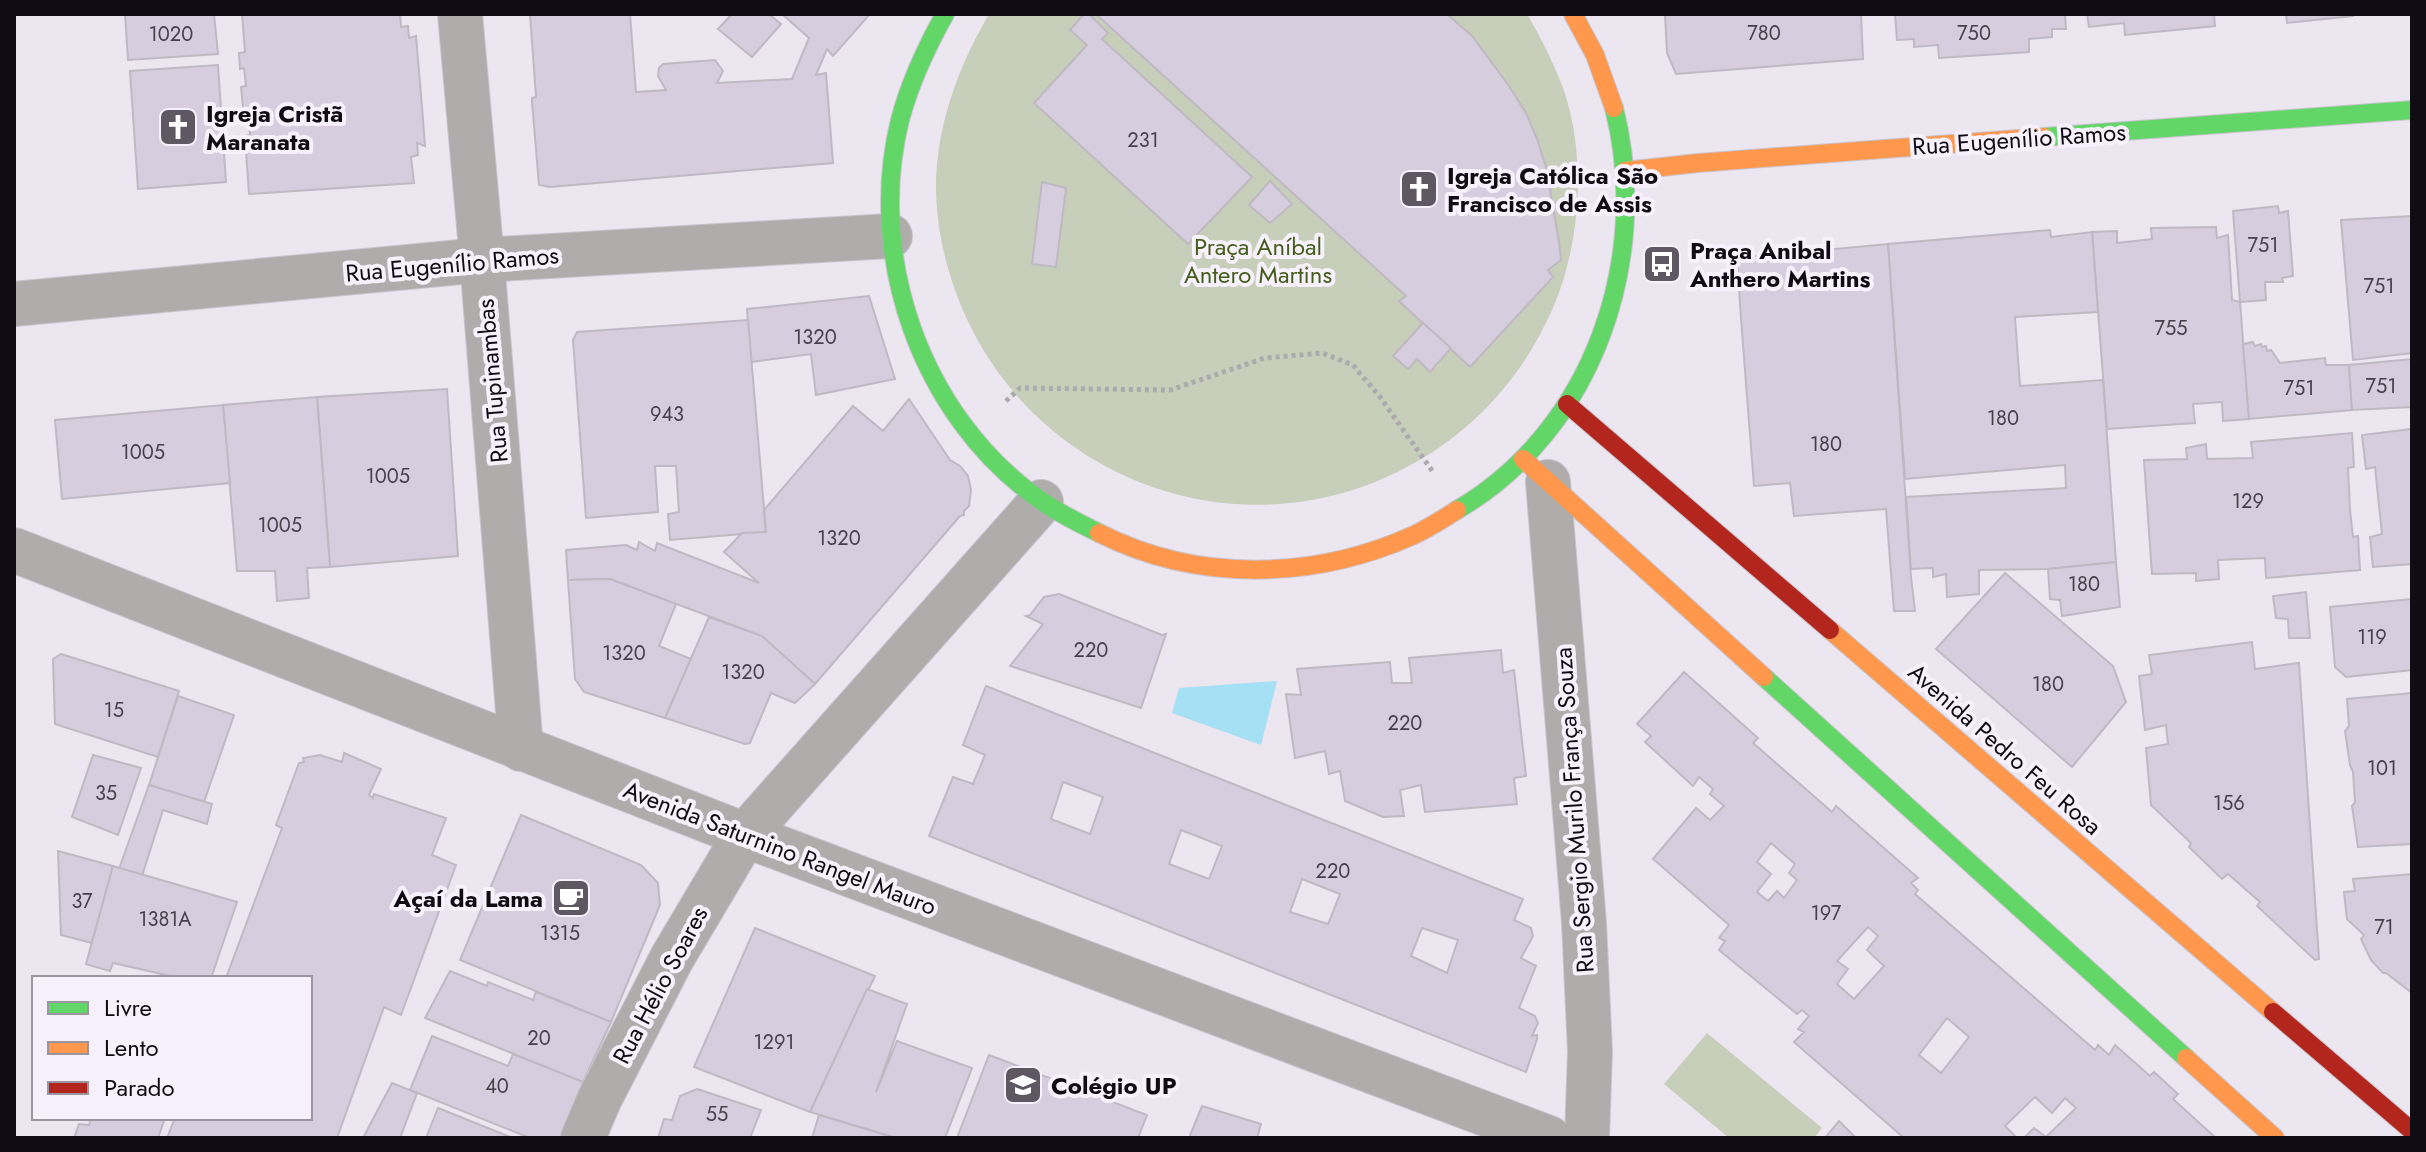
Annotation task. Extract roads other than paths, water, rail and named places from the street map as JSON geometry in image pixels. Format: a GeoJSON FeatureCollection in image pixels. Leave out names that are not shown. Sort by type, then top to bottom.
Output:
{"type":"FeatureCollection","features":[{"type":"Feature","properties":{"kind":"street","name":"Rua Tupinambas"},"geometry":{"type":"LineString","coordinates":[[460,14],[521,749]]}},
{"type":"Feature","properties":{"kind":"street"},"geometry":{"type":"LineString","coordinates":[[945,14],[930,36],[904,99],[891,167],[890,236],[899,290],[915,342],[940,391],[971,436],[1004,472],[1041,502],[1089,531],[1140,553],[1194,567],[1250,572],[1306,569],[1361,557],[1414,537],[1536,471],[1598,346],[1616,296],[1624,257],[1627,214],[1618,122],[1603,74],[1573,14]]}},
{"type":"Feature","properties":{"kind":"street","name":"Rua Eugenílio Ramos"},"geometry":{"type":"LineString","coordinates":[[1625,171],[2412,110]]}},
{"type":"Feature","properties":{"kind":"street","name":"Rua Eugenílio Ramos"},"geometry":{"type":"LineString","coordinates":[[14,304],[482,260],[890,236]]}},
{"type":"Feature","properties":{"kind":"street","name":"Avenida Pedro Feu Rosa"},"geometry":{"type":"LineString","coordinates":[[1567,404],[2412,1131]]}},
{"type":"Feature","properties":{"kind":"street"},"geometry":{"type":"LineString","coordinates":[[1536,471],[2275,1138]]}},
{"type":"Feature","properties":{"kind":"street","name":"Rua Sergio Murilo França Souza"},"geometry":{"type":"LineString","coordinates":[[1536,471],[1584,923],[1590,1051],[1587,1138]]}},
{"type":"Feature","properties":{"kind":"street","name":"Rua Hélio Soares"},"geometry":{"type":"LineString","coordinates":[[583,1138],[599,1100],[672,958],[745,835],[1041,502]]}},
{"type":"Feature","properties":{"kind":"street","name":"Avenida Saturnino Rangel Mauro"},"geometry":{"type":"LineString","coordinates":[[14,550],[745,835],[1549,1138]]}},
{"type":"Feature","properties":{"kind":"water"},"geometry":{"type":"Polygon","coordinates":[[[1277,681],[1261,745],[1172,713],[1179,688],[1277,681]]]}},
{"type":"Feature","properties":{"kind":"place","name":"Igreja Cristã Maranata"},"geometry":{"type":"Point","coordinates":[178,127]}},
{"type":"Feature","properties":{"kind":"place","name":"Igreja Católica São Francisco de Assis"},"geometry":{"type":"Point","coordinates":[1419,189]}},
{"type":"Feature","properties":{"kind":"place","name":"Praça Anibal Anthero Martins"},"geometry":{"type":"Point","coordinates":[1662,264]}},
{"type":"Feature","properties":{"kind":"place","name":"Açaí da Lama"},"geometry":{"type":"Point","coordinates":[571,898]}},
{"type":"Feature","properties":{"kind":"place","name":"Colégio UP"},"geometry":{"type":"Point","coordinates":[1023,1085]}},
{"type":"Feature","properties":{"kind":"park label","name":"Praça Aníbal Antero Martins"},"geometry":{"type":"Point","coordinates":[1258,260]}}]}
